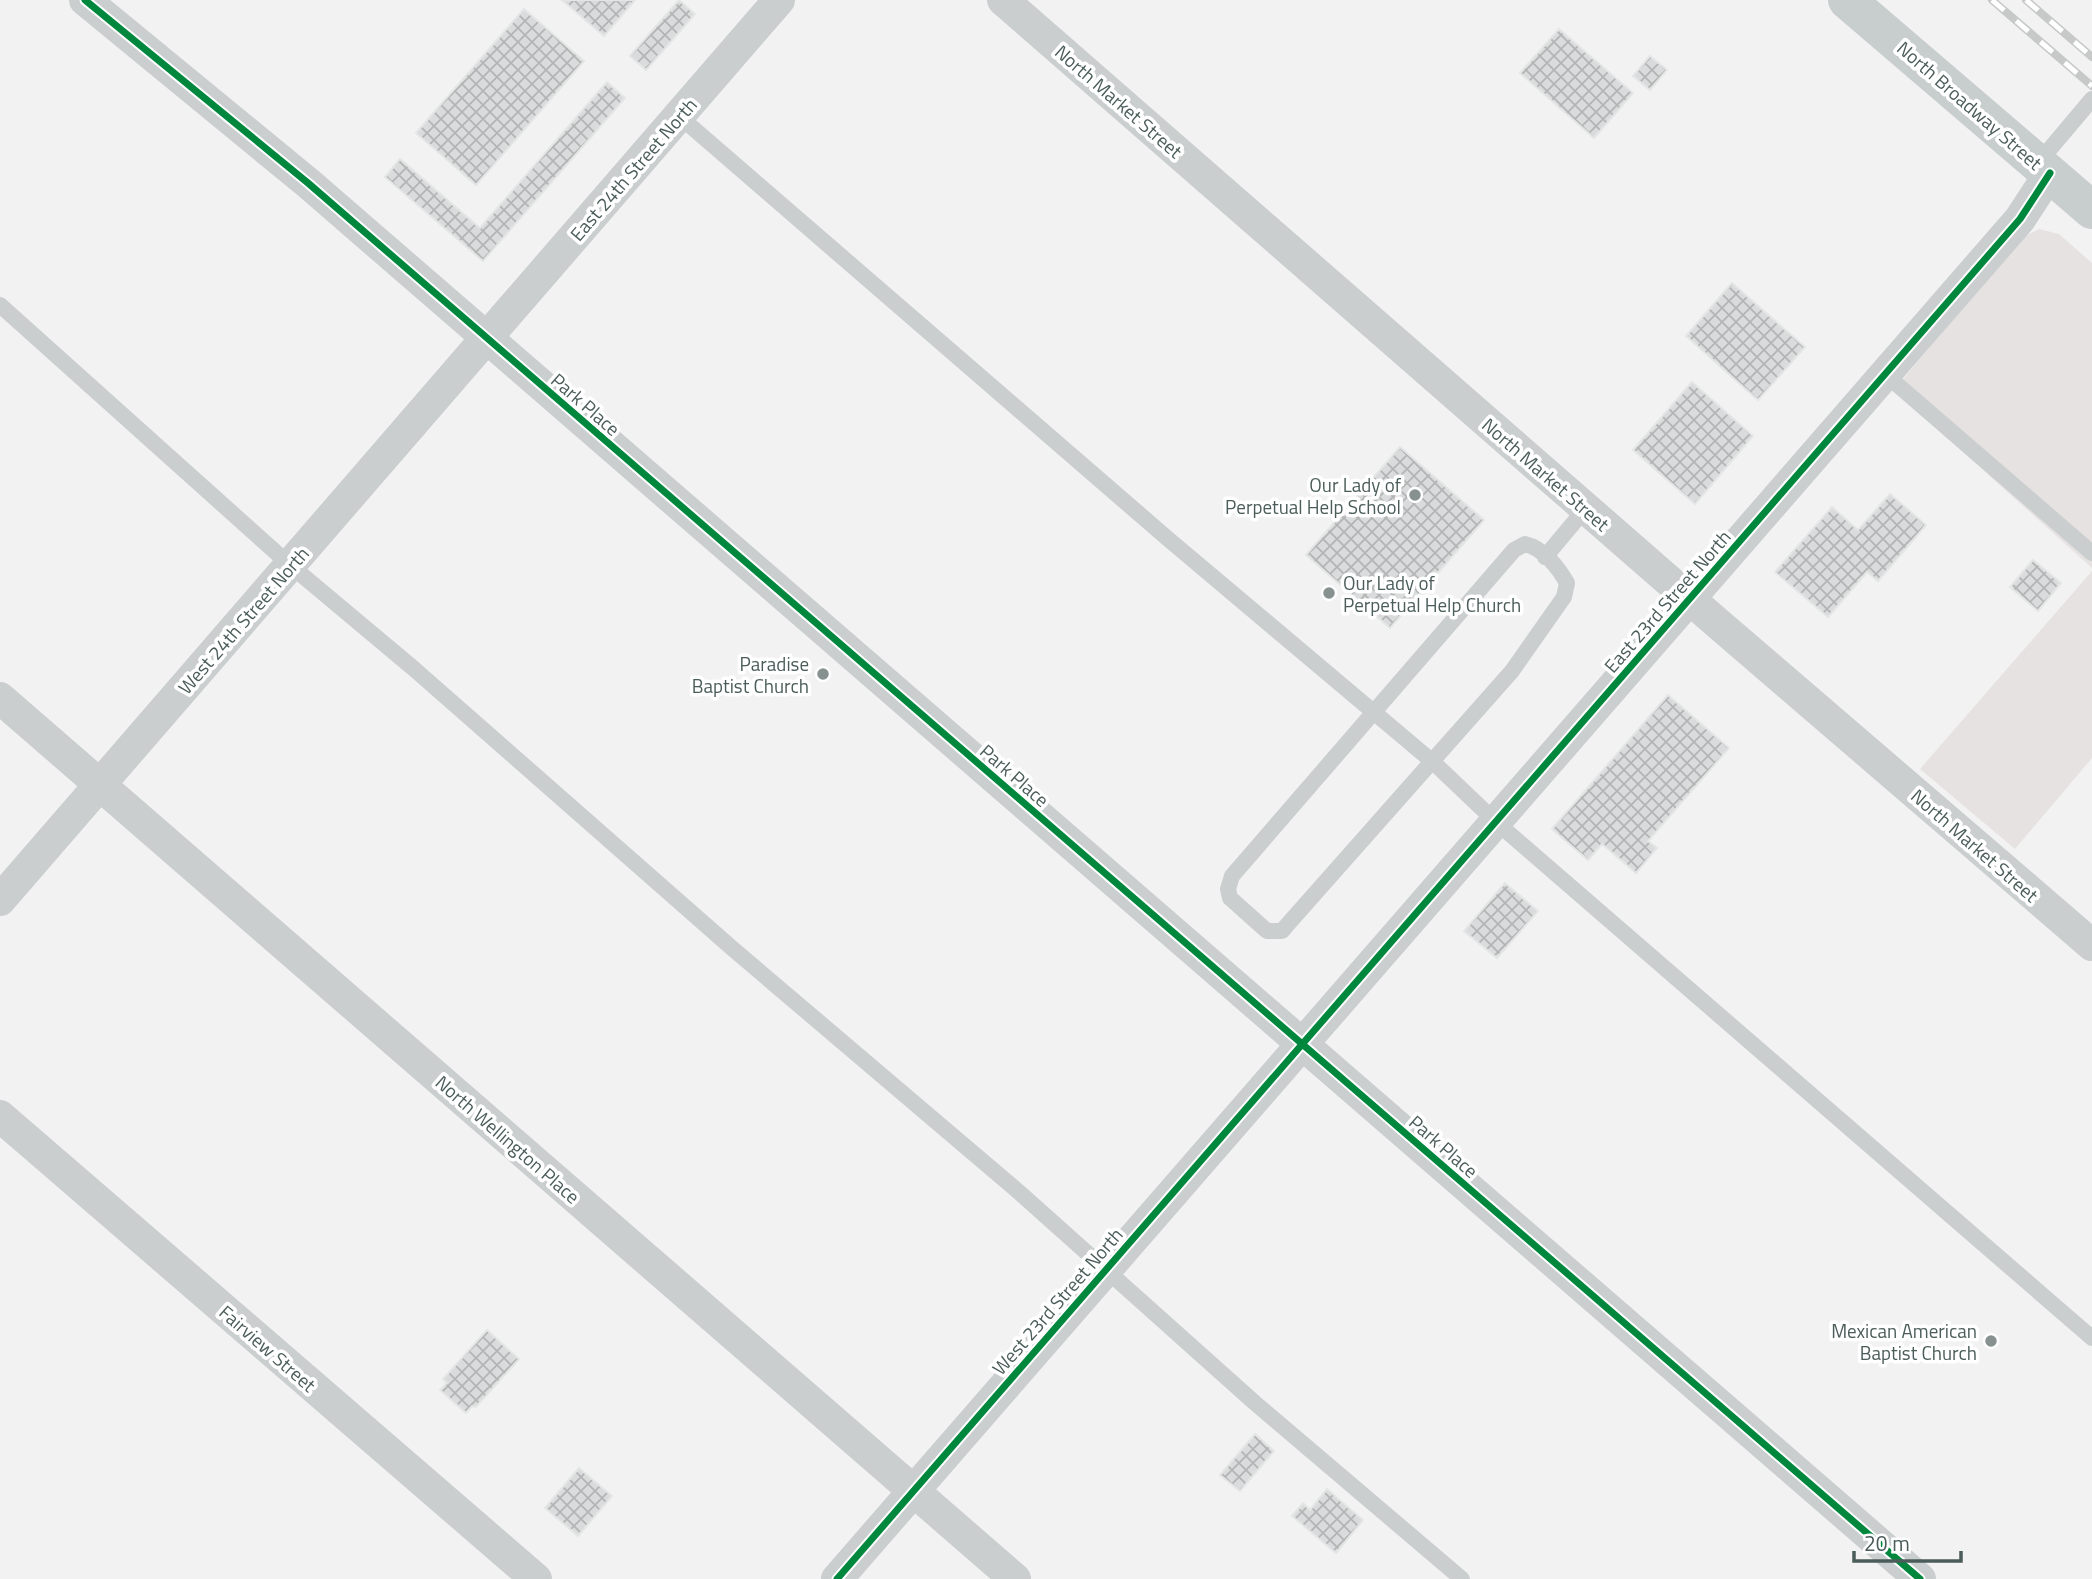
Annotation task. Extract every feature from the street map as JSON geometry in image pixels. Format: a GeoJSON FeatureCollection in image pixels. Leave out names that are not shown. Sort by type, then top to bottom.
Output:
{"type":"FeatureCollection","features":[{"type":"Feature","properties":{"kind":"main road","name":"North Broadway Street"},"geometry":{"type":"LineString","coordinates":[[1847,0],[2092,210]]}},
{"type":"Feature","properties":{"kind":"street","name":"Park Place"},"geometry":{"type":"LineString","coordinates":[[85,0],[308,183],[1920,1579]]}},
{"type":"Feature","properties":{"kind":"street","name":"East 24th Street North"},"geometry":{"type":"LineString","coordinates":[[486,339],[779,0]]}},
{"type":"Feature","properties":{"kind":"street","name":"North Market Street"},"geometry":{"type":"LineString","coordinates":[[1003,0],[1690,599],[2092,945]]}},
{"type":"Feature","properties":{"kind":"street","name":"East 23rd Street North"},"geometry":{"type":"LineString","coordinates":[[1302,1044],[2020,219],[2044,168]]}},
{"type":"Feature","properties":{"kind":"street","name":"West 24th Street North"},"geometry":{"type":"LineString","coordinates":[[0,901],[486,339]]}},
{"type":"Feature","properties":{"kind":"street","name":"North Wellington Place"},"geometry":{"type":"LineString","coordinates":[[0,698],[1015,1579]]}},
{"type":"Feature","properties":{"kind":"street","name":"West 23rd Street North"},"geometry":{"type":"LineString","coordinates":[[837,1579],[1302,1044]]}},
{"type":"Feature","properties":{"kind":"street","name":"Fairview Street"},"geometry":{"type":"LineString","coordinates":[[0,1116],[536,1579]]}},
{"type":"Feature","properties":{"kind":"lane"},"geometry":{"type":"LineString","coordinates":[[2044,168],[2092,99]]}},
{"type":"Feature","properties":{"kind":"lane"},"geometry":{"type":"LineString","coordinates":[[679,116],[1167,538],[1433,762],[1496,822],[2092,1338]]}},
{"type":"Feature","properties":{"kind":"lane"},"geometry":{"type":"LineString","coordinates":[[0,305],[290,565],[413,668],[733,949],[1020,1193],[1255,1403],[1462,1579]]}},
{"type":"Feature","properties":{"kind":"lane"},"geometry":{"type":"LineString","coordinates":[[1885,374],[2092,553]]}},
{"type":"Feature","properties":{"kind":"lane"},"geometry":{"type":"LineString","coordinates":[[1545,557],[1586,508]]}},
{"type":"Feature","properties":{"kind":"lane"},"geometry":{"type":"LineString","coordinates":[[1525,544],[1533,546],[1545,557],[1559,569],[1567,583],[1564,597],[1512,671],[1282,931],[1267,931],[1230,898],[1228,889],[1232,876],[1514,550],[1525,544]]}},
{"type":"Feature","properties":{"kind":"shaded area"},"geometry":{"type":"Polygon","coordinates":[[[2039,229],[2059,234],[2092,263],[2092,568],[1894,390],[2021,238],[2039,229]]]}},
{"type":"Feature","properties":{"kind":"shaded area"},"geometry":{"type":"Polygon","coordinates":[[[2092,571],[2092,758],[2015,849],[1920,769],[2092,571]]]}},
{"type":"Feature","properties":{"kind":"building"},"geometry":{"type":"Polygon","coordinates":[[[562,0],[635,0],[604,36],[562,0]]]}},
{"type":"Feature","properties":{"kind":"building"},"geometry":{"type":"Polygon","coordinates":[[[679,0],[695,14],[646,70],[630,56],[679,0]]]}},
{"type":"Feature","properties":{"kind":"building"},"geometry":{"type":"Polygon","coordinates":[[[524,9],[584,61],[476,185],[416,133],[524,9]]]}},
{"type":"Feature","properties":{"kind":"building"},"geometry":{"type":"Polygon","coordinates":[[[1559,29],[1633,93],[1594,138],[1520,73],[1559,29]]]}},
{"type":"Feature","properties":{"kind":"building"},"geometry":{"type":"Polygon","coordinates":[[[1650,56],[1667,70],[1650,90],[1633,76],[1650,56]]]}},
{"type":"Feature","properties":{"kind":"building"},"geometry":{"type":"Polygon","coordinates":[[[607,82],[625,98],[483,261],[385,177],[400,159],[480,228],[607,82]]]}},
{"type":"Feature","properties":{"kind":"building"},"geometry":{"type":"Polygon","coordinates":[[[1732,283],[1805,347],[1758,400],[1686,336],[1732,283]]]}},
{"type":"Feature","properties":{"kind":"building"},"geometry":{"type":"Polygon","coordinates":[[[1692,382],[1753,436],[1695,504],[1633,450],[1692,382]]]}},
{"type":"Feature","properties":{"kind":"building"},"geometry":{"type":"Polygon","coordinates":[[[1400,447],[1484,520],[1390,628],[1306,555],[1400,447]]]}},
{"type":"Feature","properties":{"kind":"building"},"geometry":{"type":"Polygon","coordinates":[[[1890,494],[1926,525],[1878,581],[1867,572],[1828,617],[1775,572],[1832,507],[1858,530],[1890,494]]]}},
{"type":"Feature","properties":{"kind":"building"},"geometry":{"type":"Polygon","coordinates":[[[2033,560],[2061,583],[2038,611],[2010,587],[2033,560]]]}},
{"type":"Feature","properties":{"kind":"building"},"geometry":{"type":"Polygon","coordinates":[[[1668,695],[1729,748],[1648,841],[1657,848],[1636,873],[1602,844],[1588,860],[1552,829],[1668,695]]]}},
{"type":"Feature","properties":{"kind":"building"},"geometry":{"type":"Polygon","coordinates":[[[1505,883],[1538,911],[1497,958],[1464,931],[1505,883]]]}},
{"type":"Feature","properties":{"kind":"building"},"geometry":{"type":"Polygon","coordinates":[[[487,1330],[519,1359],[476,1407],[472,1406],[466,1413],[440,1390],[447,1383],[443,1379],[487,1330]]]}},
{"type":"Feature","properties":{"kind":"building"},"geometry":{"type":"Polygon","coordinates":[[[1255,1434],[1274,1451],[1240,1491],[1220,1475],[1255,1434]]]}},
{"type":"Feature","properties":{"kind":"building"},"geometry":{"type":"Polygon","coordinates":[[[579,1468],[612,1496],[578,1536],[545,1508],[579,1468]]]}},
{"type":"Feature","properties":{"kind":"building"},"geometry":{"type":"Polygon","coordinates":[[[1327,1489],[1363,1520],[1336,1553],[1292,1516],[1303,1503],[1310,1510],[1327,1489]]]}},
{"type":"Feature","properties":{"kind":"railway"},"geometry":{"type":"LineString","coordinates":[[1992,0],[2092,86]]}},
{"type":"Feature","properties":{"kind":"railway"},"geometry":{"type":"LineString","coordinates":[[2026,0],[2092,57]]}},
{"type":"Feature","properties":{"kind":"cycle path"},"geometry":{"type":"LineString","coordinates":[[85,0],[308,183],[1920,1579]]}},
{"type":"Feature","properties":{"kind":"cycle path"},"geometry":{"type":"LineString","coordinates":[[837,1579],[2020,219],[2050,173]]}},
{"type":"Feature","properties":{"kind":"place","name":"Our Lady of Perpetual Help School"},"geometry":{"type":"Point","coordinates":[1415,495]}},
{"type":"Feature","properties":{"kind":"place","name":"Our Lady of Perpetual Help Church"},"geometry":{"type":"Point","coordinates":[1329,593]}},
{"type":"Feature","properties":{"kind":"place","name":"Paradise Baptist Church"},"geometry":{"type":"Point","coordinates":[823,674]}},
{"type":"Feature","properties":{"kind":"place","name":"Mexican American Baptist Church"},"geometry":{"type":"Point","coordinates":[1991,1341]}}]}
